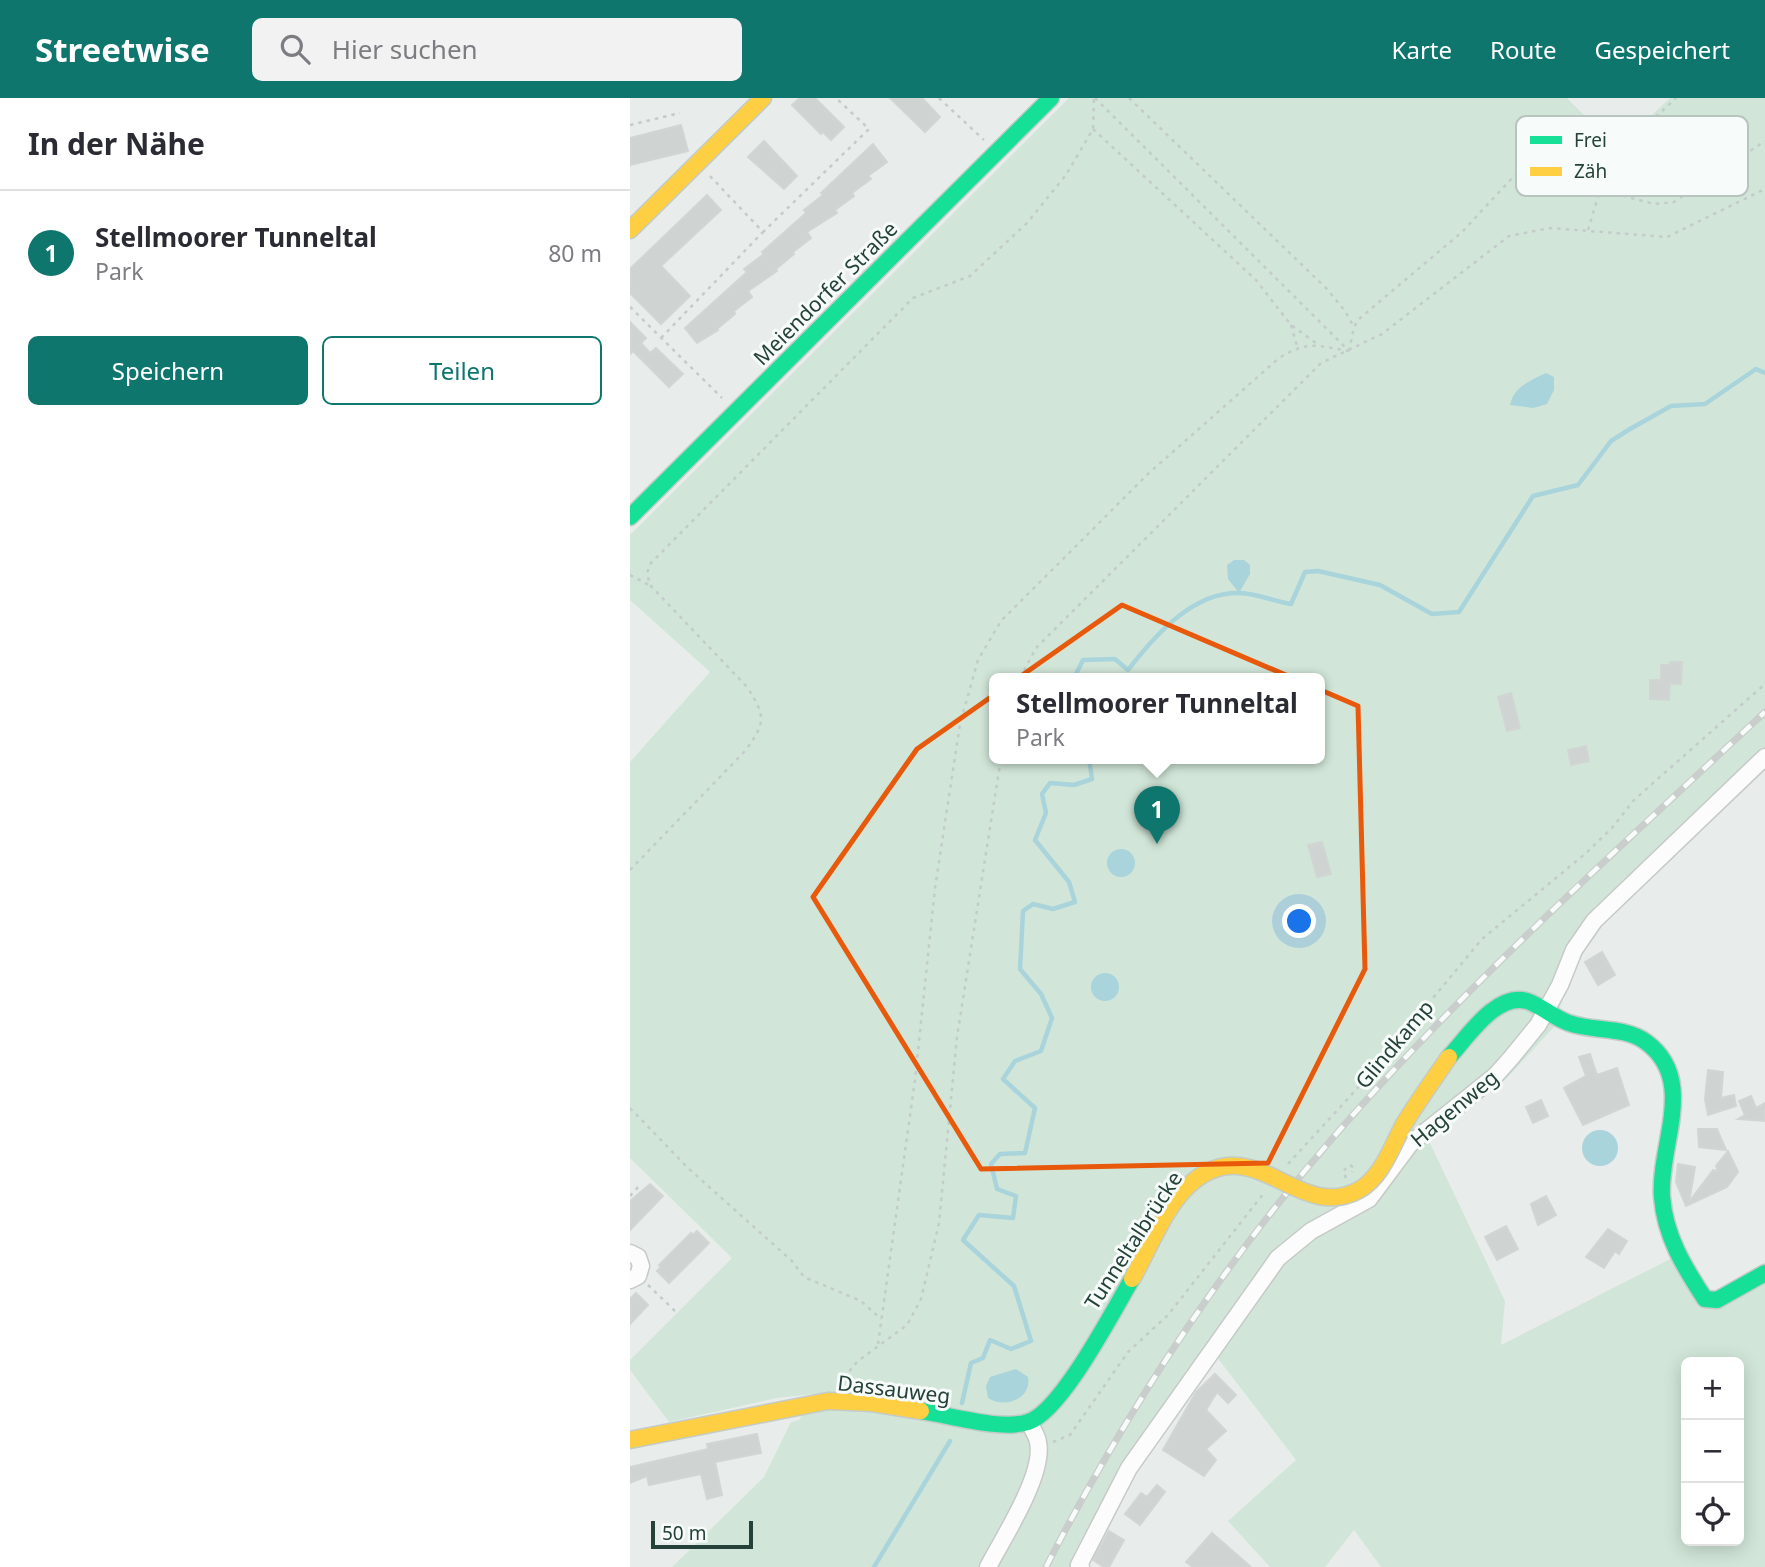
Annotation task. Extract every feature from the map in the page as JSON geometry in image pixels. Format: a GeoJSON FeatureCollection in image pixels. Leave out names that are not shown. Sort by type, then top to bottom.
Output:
{"type":"FeatureCollection","features":[{"type":"Feature","properties":{"kind":"street"},"geometry":{"type":"LineString","coordinates":[[630,230],[763,98]]}},
{"type":"Feature","properties":{"kind":"street","name":"Meiendorfer Straße"},"geometry":{"type":"LineString","coordinates":[[630,517],[1051,98]]}},
{"type":"Feature","properties":{"kind":"street","name":"Hagenweg"},"geometry":{"type":"LineString","coordinates":[[1080,1566],[1129,1468],[1278,1258],[1311,1231],[1378,1191],[1410,1144],[1494,1076],[1525,1042],[1546,1011],[1574,950],[1594,920],[1765,757]]}},
{"type":"Feature","properties":{"kind":"street","name":"Tunneltalbrücke"},"geometry":{"type":"LineString","coordinates":[[1030,1422],[1052,1405],[1066,1387],[1189,1185],[1217,1167],[1248,1164],[1317,1197],[1346,1196],[1361,1189],[1382,1164],[1450,1057],[1506,1001],[1525,999],[1575,1026],[1645,1042],[1670,1073],[1673,1118],[1660,1172],[1668,1238],[1706,1299],[1717,1300],[1765,1273]]}},
{"type":"Feature","properties":{"kind":"street"},"geometry":{"type":"LineString","coordinates":[[630,1253],[640,1262],[634,1278]]}},
{"type":"Feature","properties":{"kind":"street","name":"Dassauweg"},"geometry":{"type":"LineString","coordinates":[[630,1440],[828,1401],[872,1403],[1003,1424],[1030,1422]]}},
{"type":"Feature","properties":{"kind":"street"},"geometry":{"type":"LineString","coordinates":[[988,1567],[1029,1486],[1037,1460],[1039,1443],[1030,1422]]}},
{"type":"Feature","properties":{"kind":"path"},"geometry":{"type":"LineString","coordinates":[[661,338],[763,232],[869,129],[836,98]]}},
{"type":"Feature","properties":{"kind":"path"},"geometry":{"type":"LineString","coordinates":[[939,98],[997,151]]}},
{"type":"Feature","properties":{"kind":"path"},"geometry":{"type":"LineString","coordinates":[[650,585],[648,573],[658,555],[913,298],[970,276],[1027,223],[1066,175],[1093,129],[1094,98]]}},
{"type":"Feature","properties":{"kind":"path"},"geometry":{"type":"LineString","coordinates":[[1094,98],[1349,351]]}},
{"type":"Feature","properties":{"kind":"path"},"geometry":{"type":"LineString","coordinates":[[1129,98],[1327,289],[1346,311],[1354,327]]}},
{"type":"Feature","properties":{"kind":"path"},"geometry":{"type":"LineString","coordinates":[[1657,116],[1676,98]]}},
{"type":"Feature","properties":{"kind":"path"},"geometry":{"type":"LineString","coordinates":[[630,125],[680,113]]}},
{"type":"Feature","properties":{"kind":"path"},"geometry":{"type":"LineString","coordinates":[[1093,129],[1256,280],[1292,326],[1316,343],[1349,351]]}},
{"type":"Feature","properties":{"kind":"path"},"geometry":{"type":"LineString","coordinates":[[1748,152],[1765,141]]}},
{"type":"Feature","properties":{"kind":"path"},"geometry":{"type":"LineString","coordinates":[[697,163],[763,232]]}},
{"type":"Feature","properties":{"kind":"path"},"geometry":{"type":"LineString","coordinates":[[1349,351],[1354,327],[1373,305],[1462,232],[1516,175]]}},
{"type":"Feature","properties":{"kind":"path"},"geometry":{"type":"LineString","coordinates":[[1023,673],[1036,648],[1321,363],[1382,334],[1509,236],[1550,228],[1667,237],[1765,189]]}},
{"type":"Feature","properties":{"kind":"path"},"geometry":{"type":"LineString","coordinates":[[1588,230],[1596,196]]}},
{"type":"Feature","properties":{"kind":"path"},"geometry":{"type":"LineString","coordinates":[[1622,196],[1654,204],[1674,202],[1683,196]]}},
{"type":"Feature","properties":{"kind":"path"},"geometry":{"type":"LineString","coordinates":[[630,307],[736,412]]}},
{"type":"Feature","properties":{"kind":"path"},"geometry":{"type":"LineString","coordinates":[[1292,326],[1298,347]]}},
{"type":"Feature","properties":{"kind":"path"},"geometry":{"type":"LineString","coordinates":[[878,1344],[894,1247],[915,1080],[935,888],[960,724],[978,660],[1001,621],[1149,473],[1279,358],[1298,347],[1316,343]]}},
{"type":"Feature","properties":{"kind":"path"},"geometry":{"type":"LineString","coordinates":[[630,575],[650,585],[747,687],[759,706],[763,720],[759,732],[745,751],[630,870]]}},
{"type":"Feature","properties":{"kind":"path","name":"Glindkamp"},"geometry":{"type":"LineString","coordinates":[[1282,1171],[1364,1081],[1482,939],[1585,854],[1612,828],[1634,800],[1765,684]]}},
{"type":"Feature","properties":{"kind":"path"},"geometry":{"type":"LineString","coordinates":[[828,1401],[844,1375],[878,1344],[907,1325],[921,1299],[939,1223],[957,1037],[1000,764]]}},
{"type":"Feature","properties":{"kind":"path"},"geometry":{"type":"LineString","coordinates":[[630,1108],[688,1168],[792,1261],[804,1277],[861,1301],[881,1319]]}},
{"type":"Feature","properties":{"kind":"path"},"geometry":{"type":"LineString","coordinates":[[1347,1180],[1343,1171],[1353,1165],[1354,1168],[1349,1174]]}},
{"type":"Feature","properties":{"kind":"path"},"geometry":{"type":"LineString","coordinates":[[630,1196],[640,1185]]}},
{"type":"Feature","properties":{"kind":"path"},"geometry":{"type":"LineString","coordinates":[[1039,1443],[1056,1441],[1070,1435],[1128,1352],[1168,1314],[1266,1191]]}},
{"type":"Feature","properties":{"kind":"path"},"geometry":{"type":"LineString","coordinates":[[634,1278],[675,1311]]}},
{"type":"Feature","properties":{"kind":"highlighted area"},"geometry":{"type":"Polygon","coordinates":[[[1122,605],[1358,706],[1365,969],[1268,1163],[981,1169],[813,897],[917,749],[1122,605]]]}},
{"type":"Feature","properties":{"kind":"green space"},"geometry":{"type":"Polygon","coordinates":[[[1069,98],[1567,98],[1585,116],[1516,116],[1516,196],[1748,196],[1748,116],[1651,116],[1670,98],[1765,98],[1765,768],[1603,920],[1574,963],[1554,1027],[1506,1079],[1429,1141],[1505,1301],[1501,1345],[1682,1253],[1709,1296],[1765,1267],[1765,1567],[1381,1567],[1354,1530],[1325,1567],[1270,1567],[1228,1521],[1296,1460],[1216,1356],[1204,1346],[1136,1448],[1088,1527],[1074,1554],[1085,1567],[672,1567],[764,1477],[791,1422],[799,1420],[814,1394],[777,1398],[669,1422],[630,1370],[630,1360],[732,1258],[630,1158],[630,762],[710,672],[630,600],[630,535],[1069,98]]]}},
{"type":"Feature","properties":{"kind":"water"},"geometry":{"type":"Polygon","coordinates":[[[1546,373],[1554,377],[1554,390],[1547,404],[1533,408],[1510,405],[1519,389],[1546,373]]]}},
{"type":"Feature","properties":{"kind":"water"},"geometry":{"type":"Polygon","coordinates":[[[1234,560],[1244,560],[1250,565],[1250,574],[1239,593],[1228,579],[1227,565],[1234,560]]]}},
{"type":"Feature","properties":{"kind":"water"},"geometry":{"type":"Polygon","coordinates":[[[1121,849],[1131,853],[1135,863],[1131,873],[1121,877],[1111,873],[1107,863],[1111,853],[1121,849]]]}},
{"type":"Feature","properties":{"kind":"water"},"geometry":{"type":"Polygon","coordinates":[[[1105,973],[1115,977],[1119,987],[1115,997],[1105,1001],[1095,997],[1091,987],[1095,977],[1105,973]]]}},
{"type":"Feature","properties":{"kind":"water"},"geometry":{"type":"Polygon","coordinates":[[[1600,1130],[1612,1136],[1618,1148],[1612,1160],[1600,1166],[1588,1160],[1582,1148],[1588,1136],[1600,1130]]]}},
{"type":"Feature","properties":{"kind":"water"},"geometry":{"type":"Polygon","coordinates":[[[1016,1369],[1028,1377],[1028,1385],[1022,1396],[1009,1402],[988,1398],[986,1386],[990,1377],[1016,1369]]]}},
{"type":"Feature","properties":{"kind":"building"},"geometry":{"type":"Polygon","coordinates":[[[800,98],[815,98],[844,127],[831,140],[823,132],[821,134],[792,105],[800,98]]]}},
{"type":"Feature","properties":{"kind":"building"},"geometry":{"type":"Polygon","coordinates":[[[890,98],[922,98],[940,117],[925,132],[890,98]]]}},
{"type":"Feature","properties":{"kind":"building"},"geometry":{"type":"Polygon","coordinates":[[[681,125],[688,151],[630,165],[630,138],[681,125]]]}},
{"type":"Feature","properties":{"kind":"building"},"geometry":{"type":"Polygon","coordinates":[[[764,141],[797,176],[784,189],[748,157],[764,141]]]}},
{"type":"Feature","properties":{"kind":"building"},"geometry":{"type":"Polygon","coordinates":[[[873,144],[887,162],[868,176],[871,179],[835,210],[837,213],[807,232],[811,238],[793,252],[777,271],[748,291],[752,297],[734,311],[735,314],[718,330],[697,343],[685,328],[747,272],[744,269],[764,254],[762,252],[806,213],[804,210],[823,195],[821,193],[873,144]]]}},
{"type":"Feature","properties":{"kind":"building"},"geometry":{"type":"Polygon","coordinates":[[[707,195],[721,210],[661,266],[690,296],[661,324],[630,293],[630,269],[707,195]]]}},
{"type":"Feature","properties":{"kind":"building"},"geometry":{"type":"Polygon","coordinates":[[[630,322],[646,338],[641,343],[650,353],[656,348],[683,374],[669,387],[633,351],[630,354],[630,322]]]}},
{"type":"Feature","properties":{"kind":"building"},"geometry":{"type":"Polygon","coordinates":[[[1670,662],[1682,662],[1681,684],[1670,684],[1669,700],[1650,699],[1650,680],[1661,680],[1661,665],[1670,665],[1670,662]]]}},
{"type":"Feature","properties":{"kind":"building"},"geometry":{"type":"Polygon","coordinates":[[[1511,693],[1520,728],[1507,731],[1498,697],[1511,693]]]}},
{"type":"Feature","properties":{"kind":"building"},"geometry":{"type":"Polygon","coordinates":[[[1586,746],[1589,761],[1571,765],[1568,750],[1586,746]]]}},
{"type":"Feature","properties":{"kind":"building"},"geometry":{"type":"Polygon","coordinates":[[[1322,842],[1331,874],[1317,877],[1308,845],[1322,842]]]}},
{"type":"Feature","properties":{"kind":"building"},"geometry":{"type":"Polygon","coordinates":[[[1602,952],[1615,975],[1598,985],[1585,962],[1602,952]]]}},
{"type":"Feature","properties":{"kind":"building"},"geometry":{"type":"Polygon","coordinates":[[[1590,1054],[1597,1075],[1617,1068],[1629,1105],[1583,1125],[1564,1088],[1586,1076],[1579,1057],[1590,1054]]]}},
{"type":"Feature","properties":{"kind":"building"},"geometry":{"type":"Polygon","coordinates":[[[1708,1070],[1723,1072],[1721,1098],[1734,1095],[1736,1106],[1708,1115],[1705,1099],[1708,1070]]]}},
{"type":"Feature","properties":{"kind":"building"},"geometry":{"type":"Polygon","coordinates":[[[1751,1096],[1756,1108],[1765,1103],[1765,1121],[1738,1119],[1745,1115],[1739,1101],[1751,1096]]]}},
{"type":"Feature","properties":{"kind":"building"},"geometry":{"type":"Polygon","coordinates":[[[1541,1100],[1548,1116],[1533,1123],[1526,1107],[1541,1100]]]}},
{"type":"Feature","properties":{"kind":"building"},"geometry":{"type":"Polygon","coordinates":[[[1698,1129],[1717,1129],[1726,1150],[1699,1147],[1698,1129]]]}},
{"type":"Feature","properties":{"kind":"building"},"geometry":{"type":"Polygon","coordinates":[[[1728,1151],[1738,1172],[1727,1187],[1686,1206],[1676,1182],[1678,1164],[1695,1167],[1689,1202],[1713,1170],[1718,1171],[1716,1166],[1728,1151]]]}},
{"type":"Feature","properties":{"kind":"building"},"geometry":{"type":"Polygon","coordinates":[[[650,1184],[663,1196],[630,1230],[630,1201],[650,1184]]]}},
{"type":"Feature","properties":{"kind":"building"},"geometry":{"type":"Polygon","coordinates":[[[1546,1196],[1556,1215],[1538,1225],[1531,1204],[1546,1196]]]}},
{"type":"Feature","properties":{"kind":"building"},"geometry":{"type":"Polygon","coordinates":[[[1506,1226],[1518,1249],[1497,1260],[1485,1237],[1506,1226]]]}},
{"type":"Feature","properties":{"kind":"building"},"geometry":{"type":"Polygon","coordinates":[[[1608,1229],[1627,1241],[1619,1254],[1615,1251],[1604,1268],[1586,1257],[1608,1229]]]}},
{"type":"Feature","properties":{"kind":"building"},"geometry":{"type":"Polygon","coordinates":[[[697,1231],[709,1243],[669,1283],[657,1271],[661,1267],[659,1265],[691,1233],[693,1235],[697,1231]]]}},
{"type":"Feature","properties":{"kind":"building"},"geometry":{"type":"Polygon","coordinates":[[[636,1293],[648,1305],[630,1324],[630,1299],[636,1293]]]}},
{"type":"Feature","properties":{"kind":"building"},"geometry":{"type":"Polygon","coordinates":[[[1215,1374],[1236,1395],[1228,1403],[1217,1392],[1206,1410],[1226,1431],[1206,1449],[1216,1460],[1204,1476],[1163,1450],[1196,1392],[1215,1374]]]}},
{"type":"Feature","properties":{"kind":"building"},"geometry":{"type":"Polygon","coordinates":[[[757,1434],[761,1453],[715,1462],[722,1495],[707,1499],[701,1474],[649,1485],[647,1476],[630,1483],[630,1467],[708,1449],[707,1444],[757,1434]]]}},
{"type":"Feature","properties":{"kind":"building"},"geometry":{"type":"Polygon","coordinates":[[[1157,1485],[1165,1492],[1140,1525],[1125,1514],[1141,1493],[1147,1497],[1157,1485]]]}},
{"type":"Feature","properties":{"kind":"building"},"geometry":{"type":"Polygon","coordinates":[[[1109,1531],[1124,1540],[1109,1567],[1104,1567],[1093,1560],[1109,1531]]]}},
{"type":"Feature","properties":{"kind":"building"},"geometry":{"type":"Polygon","coordinates":[[[1212,1533],[1251,1567],[1193,1567],[1186,1562],[1212,1533]]]}},
{"type":"Feature","properties":{"kind":"waterway"},"geometry":{"type":"LineString","coordinates":[[1076,673],[1083,660],[1115,659],[1128,670],[1165,628],[1195,605],[1212,597],[1230,593],[1249,594],[1291,604],[1305,572],[1318,571],[1380,585],[1432,614],[1459,612],[1533,496],[1578,485],[1611,441],[1671,406],[1705,404],[1756,369],[1765,373]]}},
{"type":"Feature","properties":{"kind":"waterway"},"geometry":{"type":"LineString","coordinates":[[962,1403],[971,1363],[983,1358],[990,1340],[1011,1349],[1031,1341],[1014,1286],[963,1240],[979,1215],[1013,1218],[1016,1196],[997,1189],[991,1164],[1000,1154],[1025,1153],[1035,1108],[1003,1079],[1015,1061],[1041,1051],[1052,1018],[1041,994],[1020,969],[1023,911],[1033,904],[1053,909],[1075,902],[1069,882],[1035,840],[1046,813],[1042,794],[1050,783],[1074,785],[1092,779],[1090,764]]}},
{"type":"Feature","properties":{"kind":"waterway"},"geometry":{"type":"LineString","coordinates":[[874,1567],[950,1441]]}},
{"type":"Feature","properties":{"kind":"railway"},"geometry":{"type":"LineString","coordinates":[[1046,1567],[1108,1454],[1176,1345],[1250,1240],[1331,1140],[1487,974],[1765,712]]}},
{"type":"Feature","properties":{"kind":"traffic: fast"},"geometry":{"type":"LineString","coordinates":[[630,517],[1051,98]]}},
{"type":"Feature","properties":{"kind":"traffic: fast"},"geometry":{"type":"LineString","coordinates":[[1449,1057],[1483,1018],[1504,1003],[1515,1000],[1532,1003],[1569,1023],[1619,1031],[1646,1042],[1661,1057],[1670,1075],[1672,1115],[1662,1177],[1662,1197],[1671,1238],[1683,1263],[1705,1299],[1717,1300],[1765,1273]]}},
{"type":"Feature","properties":{"kind":"traffic: fast"},"geometry":{"type":"LineString","coordinates":[[921,1411],[1004,1425],[1028,1422],[1041,1414],[1056,1400],[1085,1359],[1132,1279]]}},
{"type":"Feature","properties":{"kind":"traffic: slow"},"geometry":{"type":"LineString","coordinates":[[630,230],[763,98]]}},
{"type":"Feature","properties":{"kind":"traffic: slow"},"geometry":{"type":"LineString","coordinates":[[1132,1279],[1175,1200],[1195,1180],[1217,1168],[1238,1166],[1258,1171],[1317,1196],[1338,1197],[1359,1190],[1380,1169],[1420,1098],[1449,1057]]}},
{"type":"Feature","properties":{"kind":"traffic: slow"},"geometry":{"type":"LineString","coordinates":[[630,1440],[828,1401],[872,1403],[921,1411]]}},
{"type":"Feature","properties":{"kind":"place","name":"Stellmoorer Tunneltal"},"geometry":{"type":"Point","coordinates":[1157,844]}}]}
